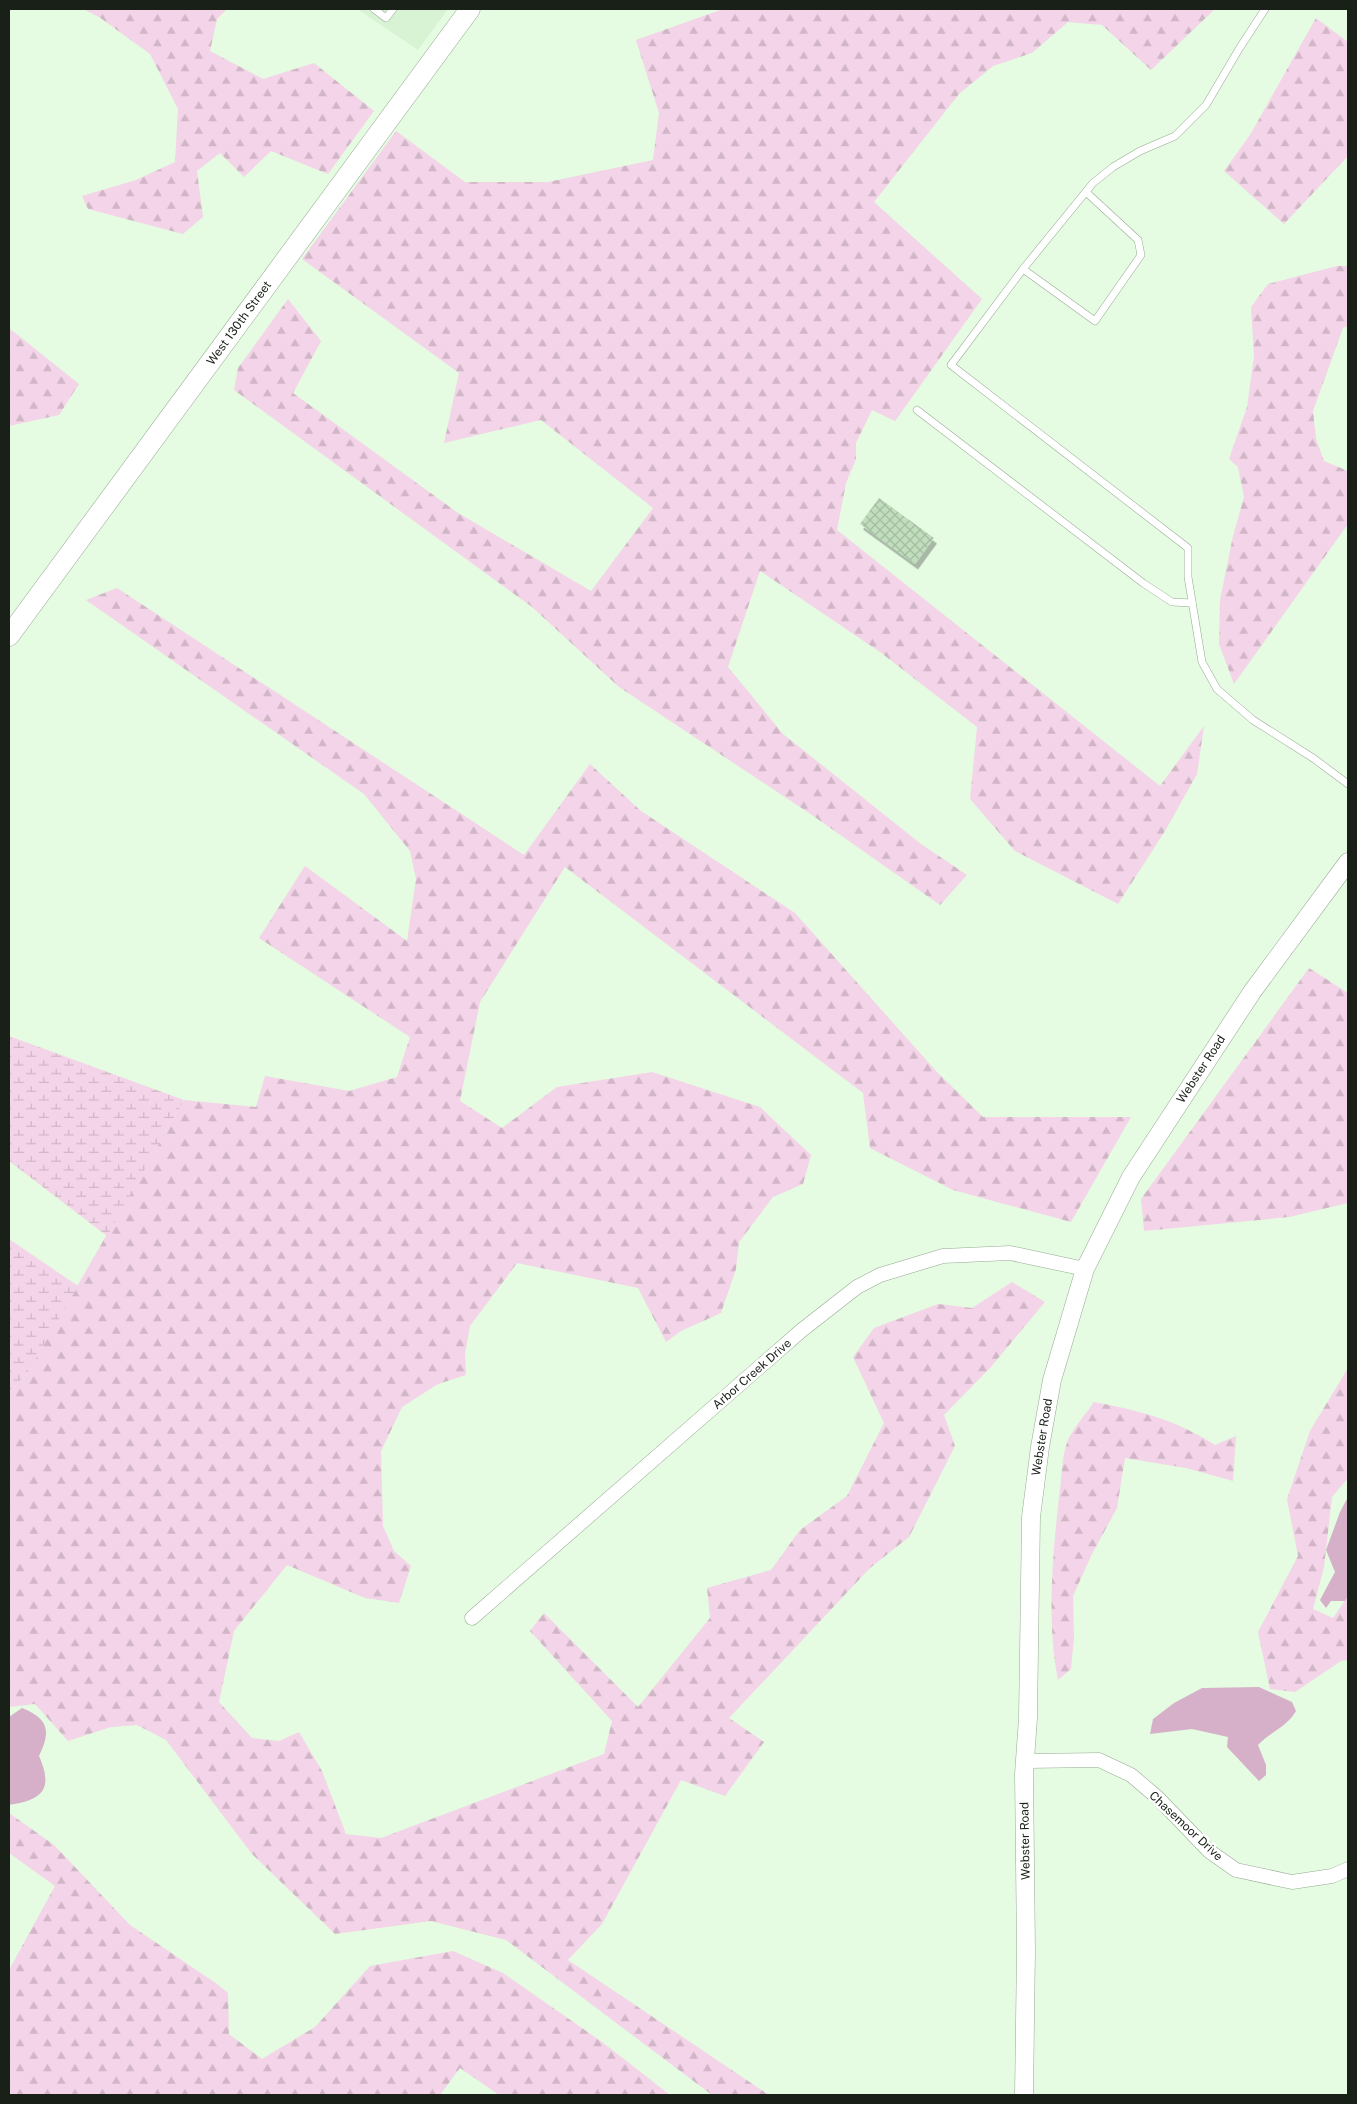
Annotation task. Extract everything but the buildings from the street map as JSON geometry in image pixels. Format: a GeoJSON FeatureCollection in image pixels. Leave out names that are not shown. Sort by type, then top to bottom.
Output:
{"type":"FeatureCollection","features":[{"type":"Feature","properties":{"kind":"main road","name":"West 130th Street"},"geometry":{"type":"LineString","coordinates":[[9,636],[470,9]]}},
{"type":"Feature","properties":{"kind":"street","name":"Webster Road"},"geometry":{"type":"LineString","coordinates":[[1024,2095],[1026,1950],[1024,1774],[1026,1761],[1031,1517],[1040,1447],[1052,1380],[1085,1268],[1131,1177],[1252,992],[1348,862]]}},
{"type":"Feature","properties":{"kind":"street","name":"Arbor Creek Drive"},"geometry":{"type":"LineString","coordinates":[[472,1618],[802,1330],[857,1287],[880,1275],[943,1256],[1010,1253],[1085,1268]]}},
{"type":"Feature","properties":{"kind":"street","name":"Chasemoor Drive"},"geometry":{"type":"LineString","coordinates":[[1026,1761],[1098,1760],[1130,1775],[1158,1798],[1209,1851],[1236,1870],[1292,1882],[1332,1876],[1348,1869]]}},
{"type":"Feature","properties":{"kind":"lane"},"geometry":{"type":"LineString","coordinates":[[374,9],[386,18],[393,9]]}},
{"type":"Feature","properties":{"kind":"lane"},"geometry":{"type":"LineString","coordinates":[[1265,9],[1206,105],[1175,136],[1140,151],[1113,167],[1093,183],[951,365],[1188,548],[1188,577],[1202,662],[1217,689],[1253,720],[1313,758],[1348,784]]}},
{"type":"Feature","properties":{"kind":"lane"},"geometry":{"type":"LineString","coordinates":[[1024,269],[1095,321],[1142,255],[1138,240],[1086,192]]}},
{"type":"Feature","properties":{"kind":"lane"},"geometry":{"type":"LineString","coordinates":[[917,410],[1143,583],[1172,602],[1192,603]]}},
{"type":"Feature","properties":{"kind":"shaded area"},"geometry":{"type":"Polygon","coordinates":[[[357,9],[448,9],[418,50],[357,9]]]}},
{"type":"Feature","properties":{"kind":"shaded area"},"geometry":{"type":"Polygon","coordinates":[[[1348,1497],[1348,1596],[1345,1601],[1331,1601],[1326,1608],[1320,1600],[1335,1572],[1326,1550],[1340,1512],[1348,1497]]]}},
{"type":"Feature","properties":{"kind":"shaded area"},"geometry":{"type":"Polygon","coordinates":[[[1259,1687],[1292,1702],[1296,1711],[1288,1721],[1258,1745],[1266,1765],[1266,1775],[1259,1781],[1227,1747],[1228,1737],[1192,1729],[1150,1734],[1153,1719],[1174,1703],[1202,1688],[1259,1687]]]}},
{"type":"Feature","properties":{"kind":"shaded area"},"geometry":{"type":"Polygon","coordinates":[[[22,1708],[38,1717],[45,1727],[45,1740],[39,1756],[45,1777],[45,1785],[37,1796],[30,1800],[9,1805],[9,1717],[22,1708]]]}},
{"type":"Feature","properties":{"kind":"green space"},"geometry":{"type":"Polygon","coordinates":[[[83,9],[227,9],[217,19],[210,51],[263,79],[314,63],[374,111],[328,174],[271,151],[244,177],[220,153],[197,171],[203,217],[183,234],[88,209],[82,196],[136,180],[175,162],[178,109],[150,54],[99,17],[83,9]]]}},
{"type":"Feature","properties":{"kind":"green space"},"geometry":{"type":"Polygon","coordinates":[[[723,9],[1215,9],[1151,70],[1102,25],[1068,22],[1032,53],[993,66],[959,94],[874,202],[982,299],[895,421],[872,410],[856,443],[856,459],[846,483],[837,530],[1160,786],[1204,726],[1197,774],[1165,831],[1118,904],[1015,851],[970,799],[977,727],[880,652],[760,571],[728,667],[783,734],[921,844],[967,875],[940,905],[809,813],[619,687],[532,607],[234,390],[238,368],[288,299],[321,341],[293,393],[458,513],[591,591],[653,508],[541,420],[444,443],[459,373],[302,259],[396,131],[465,182],[548,182],[653,160],[659,113],[636,40],[723,9]]]}},
{"type":"Feature","properties":{"kind":"green space"},"geometry":{"type":"Polygon","coordinates":[[[1316,18],[1348,42],[1348,156],[1284,224],[1224,171],[1250,135],[1316,18]]]}},
{"type":"Feature","properties":{"kind":"green space"},"geometry":{"type":"Polygon","coordinates":[[[1337,266],[1348,266],[1348,326],[1343,328],[1313,411],[1316,439],[1324,461],[1348,471],[1348,524],[1234,684],[1219,644],[1220,600],[1233,536],[1244,497],[1238,467],[1229,459],[1247,407],[1254,356],[1251,307],[1268,284],[1337,266]]]}},
{"type":"Feature","properties":{"kind":"green space"},"geometry":{"type":"Polygon","coordinates":[[[9,328],[79,384],[59,415],[9,426],[9,328]]]}},
{"type":"Feature","properties":{"kind":"green space"},"geometry":{"type":"Polygon","coordinates":[[[117,588],[524,855],[590,764],[641,811],[795,913],[936,1071],[983,1117],[1131,1117],[1071,1222],[953,1190],[870,1148],[863,1093],[565,867],[480,1002],[460,1101],[502,1128],[557,1087],[652,1072],[760,1107],[811,1155],[803,1184],[773,1197],[739,1242],[736,1269],[721,1313],[681,1331],[666,1342],[638,1288],[517,1263],[470,1326],[465,1354],[466,1375],[438,1384],[402,1407],[381,1451],[383,1526],[394,1551],[411,1566],[399,1603],[365,1598],[287,1565],[234,1631],[219,1702],[252,1738],[279,1741],[299,1732],[322,1771],[346,1834],[381,1838],[604,1754],[612,1721],[530,1631],[544,1613],[638,1707],[710,1618],[707,1588],[771,1570],[800,1530],[847,1496],[884,1423],[853,1357],[874,1328],[938,1304],[972,1308],[1012,1282],[1045,1302],[990,1368],[944,1415],[955,1446],[909,1537],[870,1568],[729,1718],[764,1742],[725,1796],[681,1780],[602,1924],[568,1960],[769,2095],[712,2095],[506,1940],[431,1921],[335,1934],[252,1854],[166,1740],[137,1725],[111,1727],[68,1741],[35,1704],[9,1707],[9,1393],[28,1372],[184,1100],[256,1107],[265,1076],[349,1091],[397,1077],[410,1037],[259,938],[305,866],[407,941],[416,879],[410,851],[364,794],[86,600],[117,588]]]}},
{"type":"Feature","properties":{"kind":"green space"},"geometry":{"type":"Polygon","coordinates":[[[1309,968],[1348,993],[1348,1203],[1289,1217],[1144,1231],[1141,1199],[1309,968]]]}},
{"type":"Feature","properties":{"kind":"green space"},"geometry":{"type":"Polygon","coordinates":[[[9,1036],[184,1100],[107,1236],[9,1161],[9,1036]]]}},
{"type":"Feature","properties":{"kind":"green space"},"geometry":{"type":"Polygon","coordinates":[[[9,1239],[78,1286],[28,1372],[9,1393],[9,1239]]]}},
{"type":"Feature","properties":{"kind":"green space"},"geometry":{"type":"Polygon","coordinates":[[[1348,1368],[1348,1478],[1332,1497],[1324,1567],[1313,1609],[1333,1618],[1348,1596],[1348,1660],[1341,1661],[1295,1692],[1270,1689],[1258,1632],[1298,1556],[1287,1499],[1310,1431],[1348,1368]]]}},
{"type":"Feature","properties":{"kind":"green space"},"geometry":{"type":"Polygon","coordinates":[[[1094,1402],[1127,1409],[1171,1422],[1215,1445],[1236,1436],[1233,1481],[1186,1468],[1125,1458],[1117,1508],[1091,1556],[1073,1596],[1074,1637],[1071,1669],[1058,1680],[1052,1633],[1052,1585],[1062,1464],[1068,1440],[1094,1402]]]}},
{"type":"Feature","properties":{"kind":"green space"},"geometry":{"type":"Polygon","coordinates":[[[9,1813],[54,1845],[130,1925],[228,1993],[229,2034],[262,2059],[315,2027],[370,1966],[453,1951],[503,1973],[602,2042],[670,2095],[499,2095],[460,2068],[440,2095],[9,2095],[9,1970],[55,1886],[9,1853],[9,1813]]]}}]}
